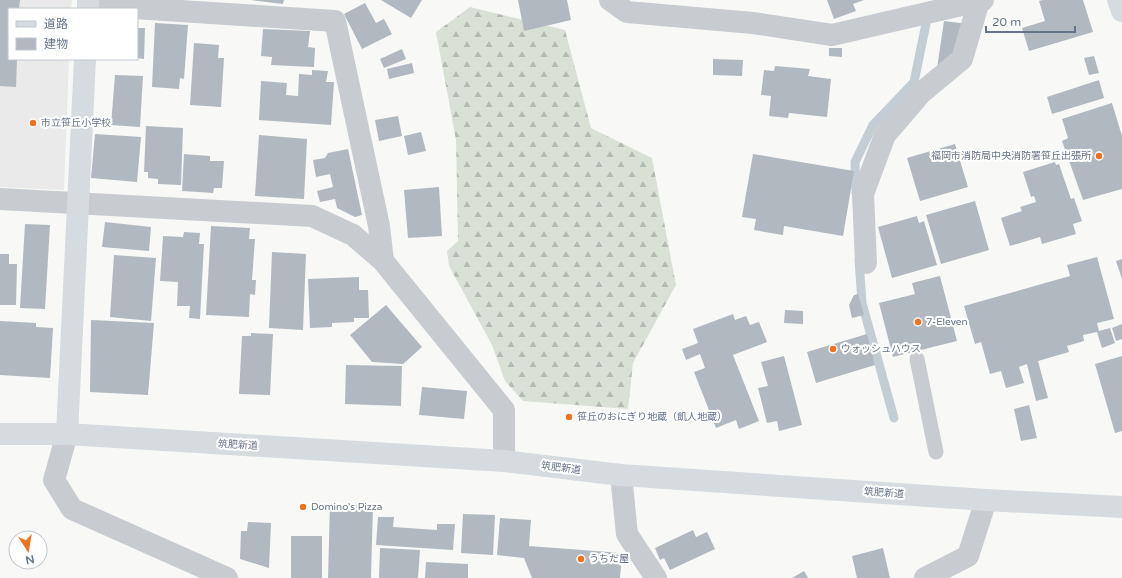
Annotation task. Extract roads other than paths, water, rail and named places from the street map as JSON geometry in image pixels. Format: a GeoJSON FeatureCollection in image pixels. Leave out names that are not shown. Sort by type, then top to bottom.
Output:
{"type":"FeatureCollection","features":[{"type":"Feature","properties":{"kind":"street"},"geometry":{"type":"LineString","coordinates":[[610,0],[627,12],[753,23],[832,35],[981,0]]}},
{"type":"Feature","properties":{"kind":"street"},"geometry":{"type":"LineString","coordinates":[[866,263],[863,194],[885,135],[922,93],[962,59],[981,0]]}},
{"type":"Feature","properties":{"kind":"street"},"geometry":{"type":"LineString","coordinates":[[1118,0],[1122,11]]}},
{"type":"Feature","properties":{"kind":"street"},"geometry":{"type":"LineString","coordinates":[[88,5],[134,8]]}},
{"type":"Feature","properties":{"kind":"street"},"geometry":{"type":"LineString","coordinates":[[138,8],[335,21],[379,226],[383,261]]}},
{"type":"Feature","properties":{"kind":"street"},"geometry":{"type":"LineString","coordinates":[[85,60],[67,434],[54,480],[72,509],[227,578]]}},
{"type":"Feature","properties":{"kind":"street"},"geometry":{"type":"LineString","coordinates":[[0,199],[312,216],[353,235],[383,261],[504,410],[504,461]]}},
{"type":"Feature","properties":{"kind":"street","name":"筑肥新道"},"geometry":{"type":"LineString","coordinates":[[0,434],[67,434],[504,461],[621,474],[986,500],[1122,507]]}},
{"type":"Feature","properties":{"kind":"street"},"geometry":{"type":"LineString","coordinates":[[621,474],[627,534],[656,578]]}},
{"type":"Feature","properties":{"kind":"street"},"geometry":{"type":"LineString","coordinates":[[925,578],[968,556],[986,500]]}},
{"type":"Feature","properties":{"kind":"lane"},"geometry":{"type":"LineString","coordinates":[[917,360],[936,452]]}},
{"type":"Feature","properties":{"kind":"waterway"},"geometry":{"type":"LineString","coordinates":[[856,193],[855,162],[873,125],[914,82],[928,14]]}},
{"type":"Feature","properties":{"kind":"waterway"},"geometry":{"type":"LineString","coordinates":[[859,260],[862,303],[894,418]]}},
{"type":"Feature","properties":{"kind":"place","name":"市立笹丘小学校"},"geometry":{"type":"Point","coordinates":[33,123]}},
{"type":"Feature","properties":{"kind":"place","name":"福岡市消防局中央消防署笹丘出張所"},"geometry":{"type":"Point","coordinates":[1099,156]}},
{"type":"Feature","properties":{"kind":"place","name":"7-Eleven"},"geometry":{"type":"Point","coordinates":[918,322]}},
{"type":"Feature","properties":{"kind":"place","name":"ウォッシュハウス"},"geometry":{"type":"Point","coordinates":[833,349]}},
{"type":"Feature","properties":{"kind":"place","name":"笹丘のおにぎり地蔵（飢人地蔵）"},"geometry":{"type":"Point","coordinates":[569,417]}},
{"type":"Feature","properties":{"kind":"place","name":"Domino's Pizza"},"geometry":{"type":"Point","coordinates":[303,507]}},
{"type":"Feature","properties":{"kind":"place","name":"うちだ屋"},"geometry":{"type":"Point","coordinates":[581,559]}}]}
